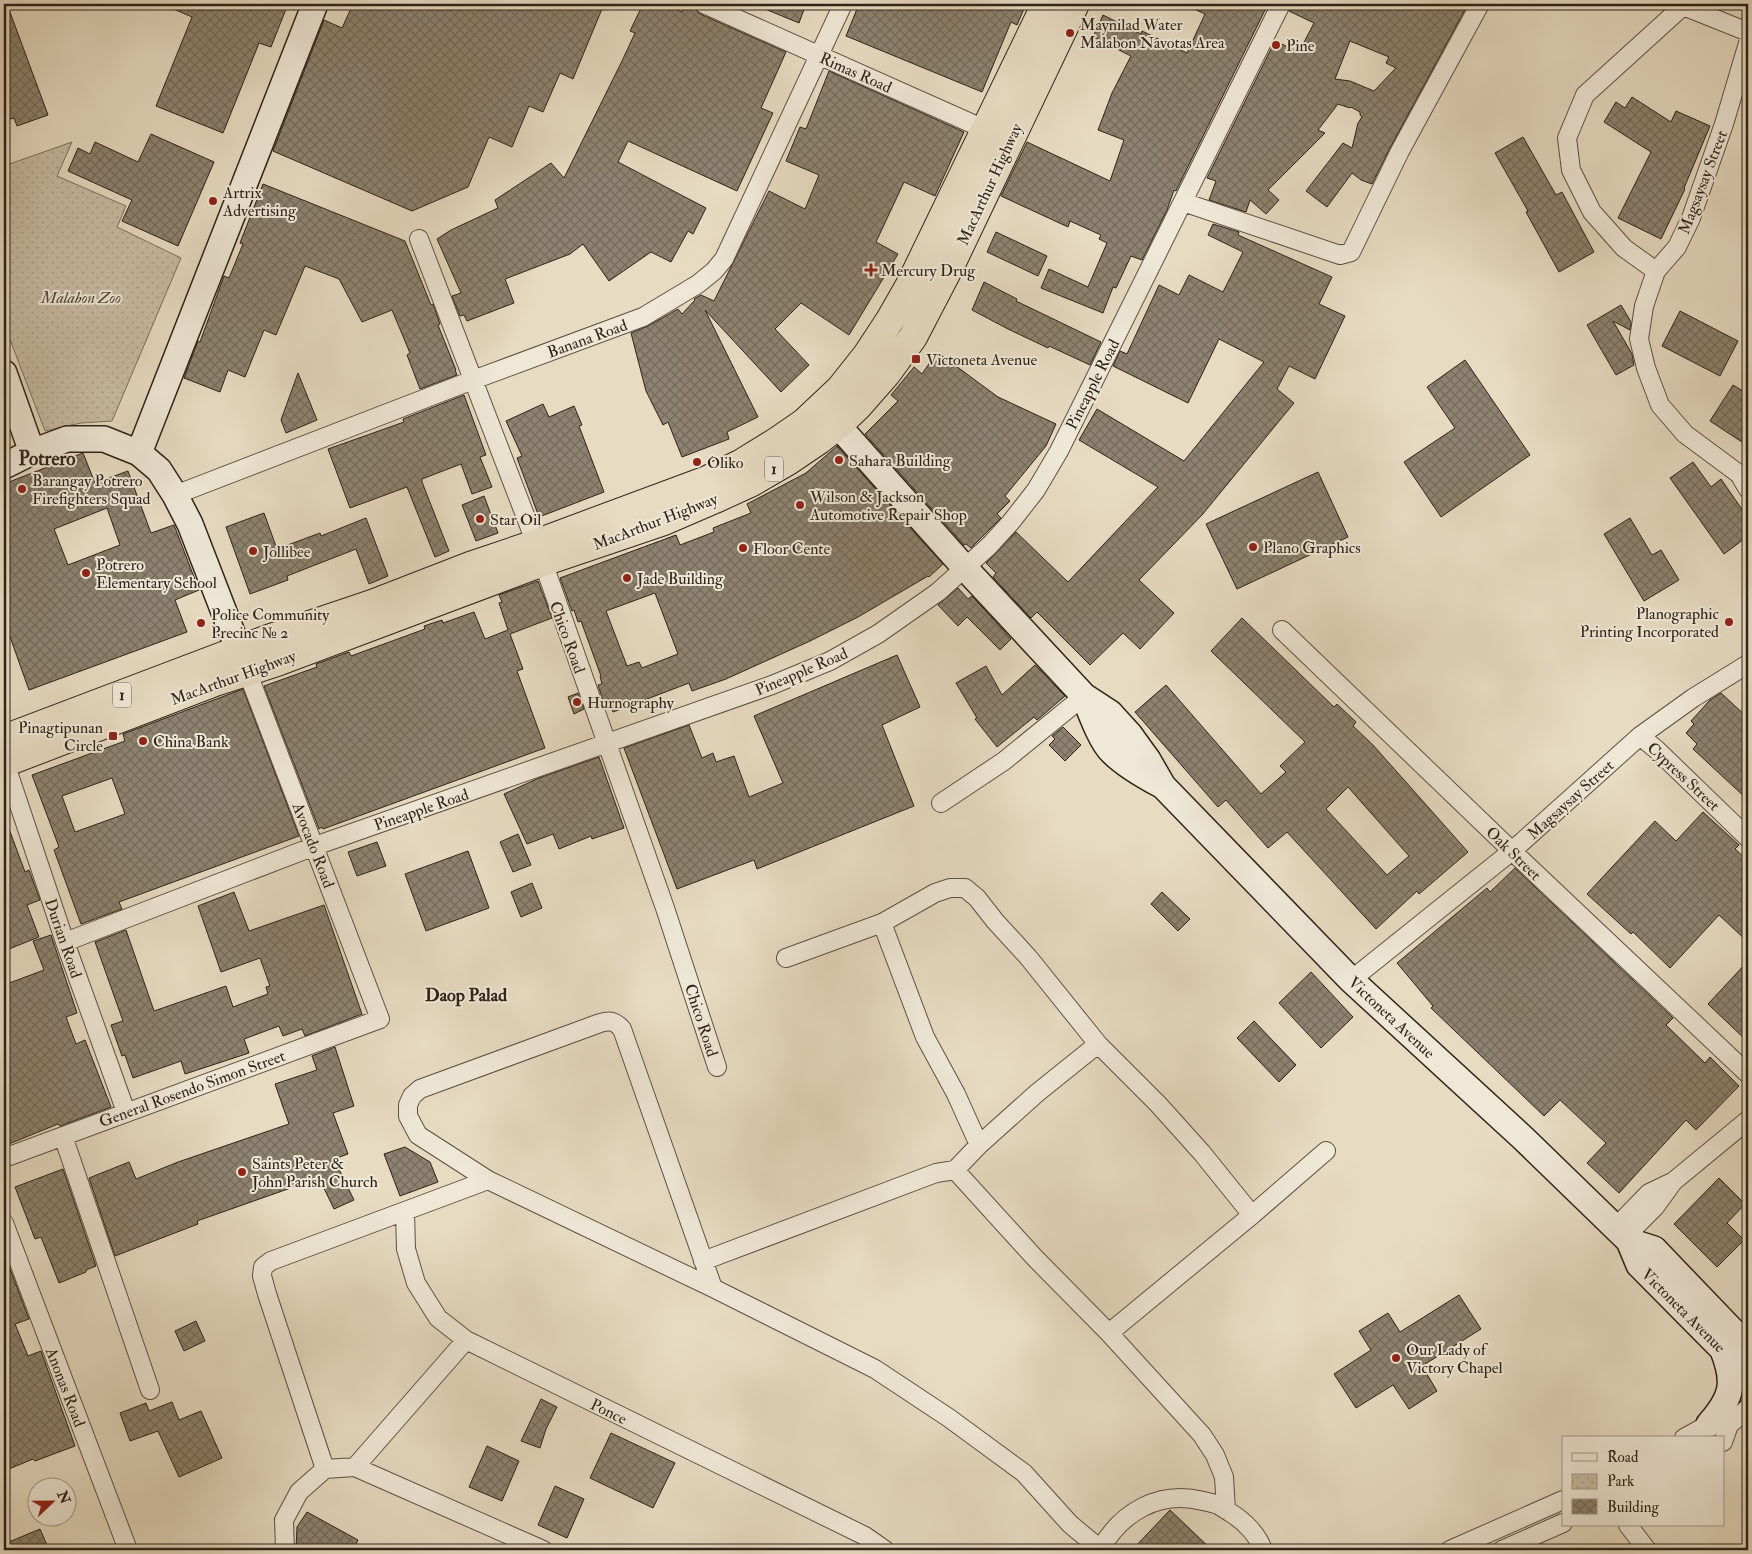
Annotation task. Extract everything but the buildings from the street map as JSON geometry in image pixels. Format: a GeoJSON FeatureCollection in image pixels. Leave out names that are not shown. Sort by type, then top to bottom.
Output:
{"type":"FeatureCollection","features":[{"type":"Feature","properties":{"kind":"highway","name":"MacArthur Highway"},"geometry":{"type":"LineString","coordinates":[[997,135],[1046,4]]}},
{"type":"Feature","properties":{"kind":"highway","name":"MacArthur Highway"},"geometry":{"type":"LineString","coordinates":[[4,756],[243,661],[372,604],[470,566],[539,553],[707,480],[776,442],[805,422],[830,416],[840,389],[867,355],[890,320],[1075,4]]}},
{"type":"Feature","properties":{"kind":"main road"},"geometry":{"type":"LineString","coordinates":[[139,454],[315,4]]}},
{"type":"Feature","properties":{"kind":"main road"},"geometry":{"type":"LineString","coordinates":[[4,373],[32,452]]}},
{"type":"Feature","properties":{"kind":"main road","name":"Victoneta Avenue"},"geometry":{"type":"LineString","coordinates":[[830,416],[965,568],[1084,696],[1110,713],[1130,735],[1148,760],[1163,786],[1352,980],[1517,1132],[1623,1235],[1639,1265],[1748,1375]]}},
{"type":"Feature","properties":{"kind":"main road"},"geometry":{"type":"LineString","coordinates":[[4,466],[32,452],[67,439],[104,439],[139,454],[159,470],[190,524],[243,661]]}},
{"type":"Feature","properties":{"kind":"main road","name":"Victoneta Avenue"},"geometry":{"type":"LineString","coordinates":[[1623,1235],[1654,1249],[1748,1347]]}},
{"type":"Feature","properties":{"kind":"main road"},"geometry":{"type":"LineString","coordinates":[[1720,1430],[1723,1408],[1730,1388],[1730,1367],[1722,1348]]}},
{"type":"Feature","properties":{"kind":"street","name":"Rimas Road"},"geometry":{"type":"LineString","coordinates":[[704,4],[997,135]]}},
{"type":"Feature","properties":{"kind":"street","name":"Banana Road"},"geometry":{"type":"LineString","coordinates":[[175,495],[473,380],[643,317],[698,284],[714,271],[724,259],[843,4]]}},
{"type":"Feature","properties":{"kind":"street","name":"Pineapple Road"},"geometry":{"type":"LineString","coordinates":[[65,942],[315,846],[772,685],[830,662],[878,634],[938,592],[1011,522],[1036,490],[1059,451],[1282,4]]}},
{"type":"Feature","properties":{"kind":"street"},"geometry":{"type":"LineString","coordinates":[[1183,202],[1340,255],[1351,252],[1400,151],[1480,4]]}},
{"type":"Feature","properties":{"kind":"street"},"geometry":{"type":"LineString","coordinates":[[1748,32],[1681,5],[1585,95],[1567,138],[1571,170],[1592,212],[1624,248],[1656,271],[1644,306],[1639,338],[1646,368],[1660,405],[1685,434],[1743,474],[1748,489]]}},
{"type":"Feature","properties":{"kind":"street","name":"Magsaysay Street"},"geometry":{"type":"LineString","coordinates":[[1656,271],[1677,247],[1691,218],[1724,124],[1748,43]]}},
{"type":"Feature","properties":{"kind":"street","name":"Chico Road"},"geometry":{"type":"LineString","coordinates":[[419,239],[539,553],[665,908],[717,1068]]}},
{"type":"Feature","properties":{"kind":"street","name":"Oak Street"},"geometry":{"type":"LineString","coordinates":[[1282,630],[1748,1074]]}},
{"type":"Feature","properties":{"kind":"street","name":"Avocado Road"},"geometry":{"type":"LineString","coordinates":[[243,661],[380,1019]]}},
{"type":"Feature","properties":{"kind":"street","name":"Magsaysay Street"},"geometry":{"type":"LineString","coordinates":[[1352,980],[1512,851],[1640,736],[1692,698],[1748,664]]}},
{"type":"Feature","properties":{"kind":"street"},"geometry":{"type":"LineString","coordinates":[[942,802],[1004,761],[1084,696]]}},
{"type":"Feature","properties":{"kind":"street","name":"Cypress Street"},"geometry":{"type":"LineString","coordinates":[[1640,736],[1748,838]]}},
{"type":"Feature","properties":{"kind":"street","name":"Durian Road"},"geometry":{"type":"LineString","coordinates":[[4,756],[65,942],[126,1112]]}},
{"type":"Feature","properties":{"kind":"street"},"geometry":{"type":"LineString","coordinates":[[786,958],[882,923],[935,893],[950,888],[965,888],[977,898],[995,921],[1028,956],[1098,1044],[1158,1104],[1202,1153],[1252,1215]]}},
{"type":"Feature","properties":{"kind":"street"},"geometry":{"type":"LineString","coordinates":[[882,923],[925,1037],[956,1094],[979,1145]]}},
{"type":"Feature","properties":{"kind":"street","name":"General Rosendo Simon Street"},"geometry":{"type":"LineString","coordinates":[[4,1158],[380,1019]]}},
{"type":"Feature","properties":{"kind":"street"},"geometry":{"type":"LineString","coordinates":[[713,1288],[622,1029],[616,1023],[608,1021],[600,1023],[420,1089],[412,1096],[408,1105],[408,1116],[418,1135],[488,1180],[713,1288],[875,1369],[950,1418],[1024,1473],[1070,1524],[1100,1550],[1109,1535],[1131,1513],[1158,1500],[1188,1497],[1217,1504],[1243,1521],[1261,1544],[1263,1550]]}},
{"type":"Feature","properties":{"kind":"street"},"geometry":{"type":"LineString","coordinates":[[703,1261],[936,1173],[955,1170],[979,1145],[1037,1093],[1098,1044]]}},
{"type":"Feature","properties":{"kind":"street"},"geometry":{"type":"LineString","coordinates":[[1623,1235],[1655,1207],[1674,1181],[1748,1120]]}},
{"type":"Feature","properties":{"kind":"street"},"geometry":{"type":"LineString","coordinates":[[63,1136],[150,1390]]}},
{"type":"Feature","properties":{"kind":"street"},"geometry":{"type":"LineString","coordinates":[[1109,1333],[1326,1151]]}},
{"type":"Feature","properties":{"kind":"street"},"geometry":{"type":"LineString","coordinates":[[955,1170],[1035,1258],[1109,1333],[1202,1435],[1215,1455],[1224,1477],[1226,1510]]}},
{"type":"Feature","properties":{"kind":"street"},"geometry":{"type":"LineString","coordinates":[[325,1469],[267,1294],[262,1269],[272,1261],[488,1180]]}},
{"type":"Feature","properties":{"kind":"street","name":"Ponce"},"geometry":{"type":"LineString","coordinates":[[405,1212],[406,1248],[416,1283],[438,1318],[466,1340],[865,1536],[885,1550]]}},
{"type":"Feature","properties":{"kind":"street","name":"Anonas Road"},"geometry":{"type":"LineString","coordinates":[[4,1223],[128,1550]]}},
{"type":"Feature","properties":{"kind":"street"},"geometry":{"type":"LineString","coordinates":[[355,1467],[466,1340]]}},
{"type":"Feature","properties":{"kind":"street"},"geometry":{"type":"LineString","coordinates":[[1693,1436],[1720,1430],[1748,1408]]}},
{"type":"Feature","properties":{"kind":"street"},"geometry":{"type":"LineString","coordinates":[[285,1550],[284,1520],[299,1492],[325,1469],[355,1467],[543,1550]]}},
{"type":"Feature","properties":{"kind":"street"},"geometry":{"type":"LineString","coordinates":[[1461,1548],[1562,1500]]}},
{"type":"Feature","properties":{"kind":"street"},"geometry":{"type":"LineString","coordinates":[[1502,1550],[1562,1523]]}},
{"type":"Feature","properties":{"kind":"street"},"geometry":{"type":"LineString","coordinates":[[1629,1526],[1647,1550]]}},
{"type":"Feature","properties":{"kind":"green space","name":"Malabon Zoo"},"geometry":{"type":"Polygon","coordinates":[[[72,142],[57,176],[126,206],[117,227],[181,258],[112,421],[81,423],[45,431],[4,324],[4,166],[72,142]]]}},
{"type":"Feature","properties":{"kind":"place","name":"Maynilad Water Malabon Navotas Area"},"geometry":{"type":"Point","coordinates":[1070,33]}},
{"type":"Feature","properties":{"kind":"place","name":"Pine"},"geometry":{"type":"Point","coordinates":[1276,45]}},
{"type":"Feature","properties":{"kind":"place","name":"Artrix Advertising"},"geometry":{"type":"Point","coordinates":[213,201]}},
{"type":"Feature","properties":{"kind":"place","name":"Mercury Drug"},"geometry":{"type":"Point","coordinates":[871,270]}},
{"type":"Feature","properties":{"kind":"place","name":"Victoneta Avenue"},"geometry":{"type":"Point","coordinates":[916,359]}},
{"type":"Feature","properties":{"kind":"place","name":"Sahara Building"},"geometry":{"type":"Point","coordinates":[839,460]}},
{"type":"Feature","properties":{"kind":"place","name":"Oliko"},"geometry":{"type":"Point","coordinates":[697,462]}},
{"type":"Feature","properties":{"kind":"place","name":"Barangay Potrero Firefighters Squad"},"geometry":{"type":"Point","coordinates":[22,489]}},
{"type":"Feature","properties":{"kind":"place","name":"Wilson & Jackson Automotive Repair Shop"},"geometry":{"type":"Point","coordinates":[800,505]}},
{"type":"Feature","properties":{"kind":"place","name":"Star Oil"},"geometry":{"type":"Point","coordinates":[480,519]}},
{"type":"Feature","properties":{"kind":"place","name":"Plano Graphics"},"geometry":{"type":"Point","coordinates":[1253,547]}},
{"type":"Feature","properties":{"kind":"place","name":"Floor Cente"},"geometry":{"type":"Point","coordinates":[743,548]}},
{"type":"Feature","properties":{"kind":"place","name":"Jollibee"},"geometry":{"type":"Point","coordinates":[253,551]}},
{"type":"Feature","properties":{"kind":"place","name":"Potrero Elementary School"},"geometry":{"type":"Point","coordinates":[86,573]}},
{"type":"Feature","properties":{"kind":"place","name":"Jade Building"},"geometry":{"type":"Point","coordinates":[627,578]}},
{"type":"Feature","properties":{"kind":"place","name":"Planographic Printing Incorporated"},"geometry":{"type":"Point","coordinates":[1729,622]}},
{"type":"Feature","properties":{"kind":"place","name":"Police Community Precinc № 2"},"geometry":{"type":"Point","coordinates":[201,623]}},
{"type":"Feature","properties":{"kind":"place","name":"Hurnography"},"geometry":{"type":"Point","coordinates":[577,702]}},
{"type":"Feature","properties":{"kind":"place","name":"Pinagtipunan Circle"},"geometry":{"type":"Point","coordinates":[113,736]}},
{"type":"Feature","properties":{"kind":"place","name":"China Bank"},"geometry":{"type":"Point","coordinates":[143,741]}},
{"type":"Feature","properties":{"kind":"place","name":"Saints Peter & John Parish Church"},"geometry":{"type":"Point","coordinates":[242,1172]}},
{"type":"Feature","properties":{"kind":"place","name":"Our Lady of Victory Chapel"},"geometry":{"type":"Point","coordinates":[1396,1358]}},
{"type":"Feature","properties":{"kind":"district","name":"Potrero"},"geometry":{"type":"Point","coordinates":[47,458]}},
{"type":"Feature","properties":{"kind":"district","name":"Daop Palad"},"geometry":{"type":"Point","coordinates":[466,995]}}]}
